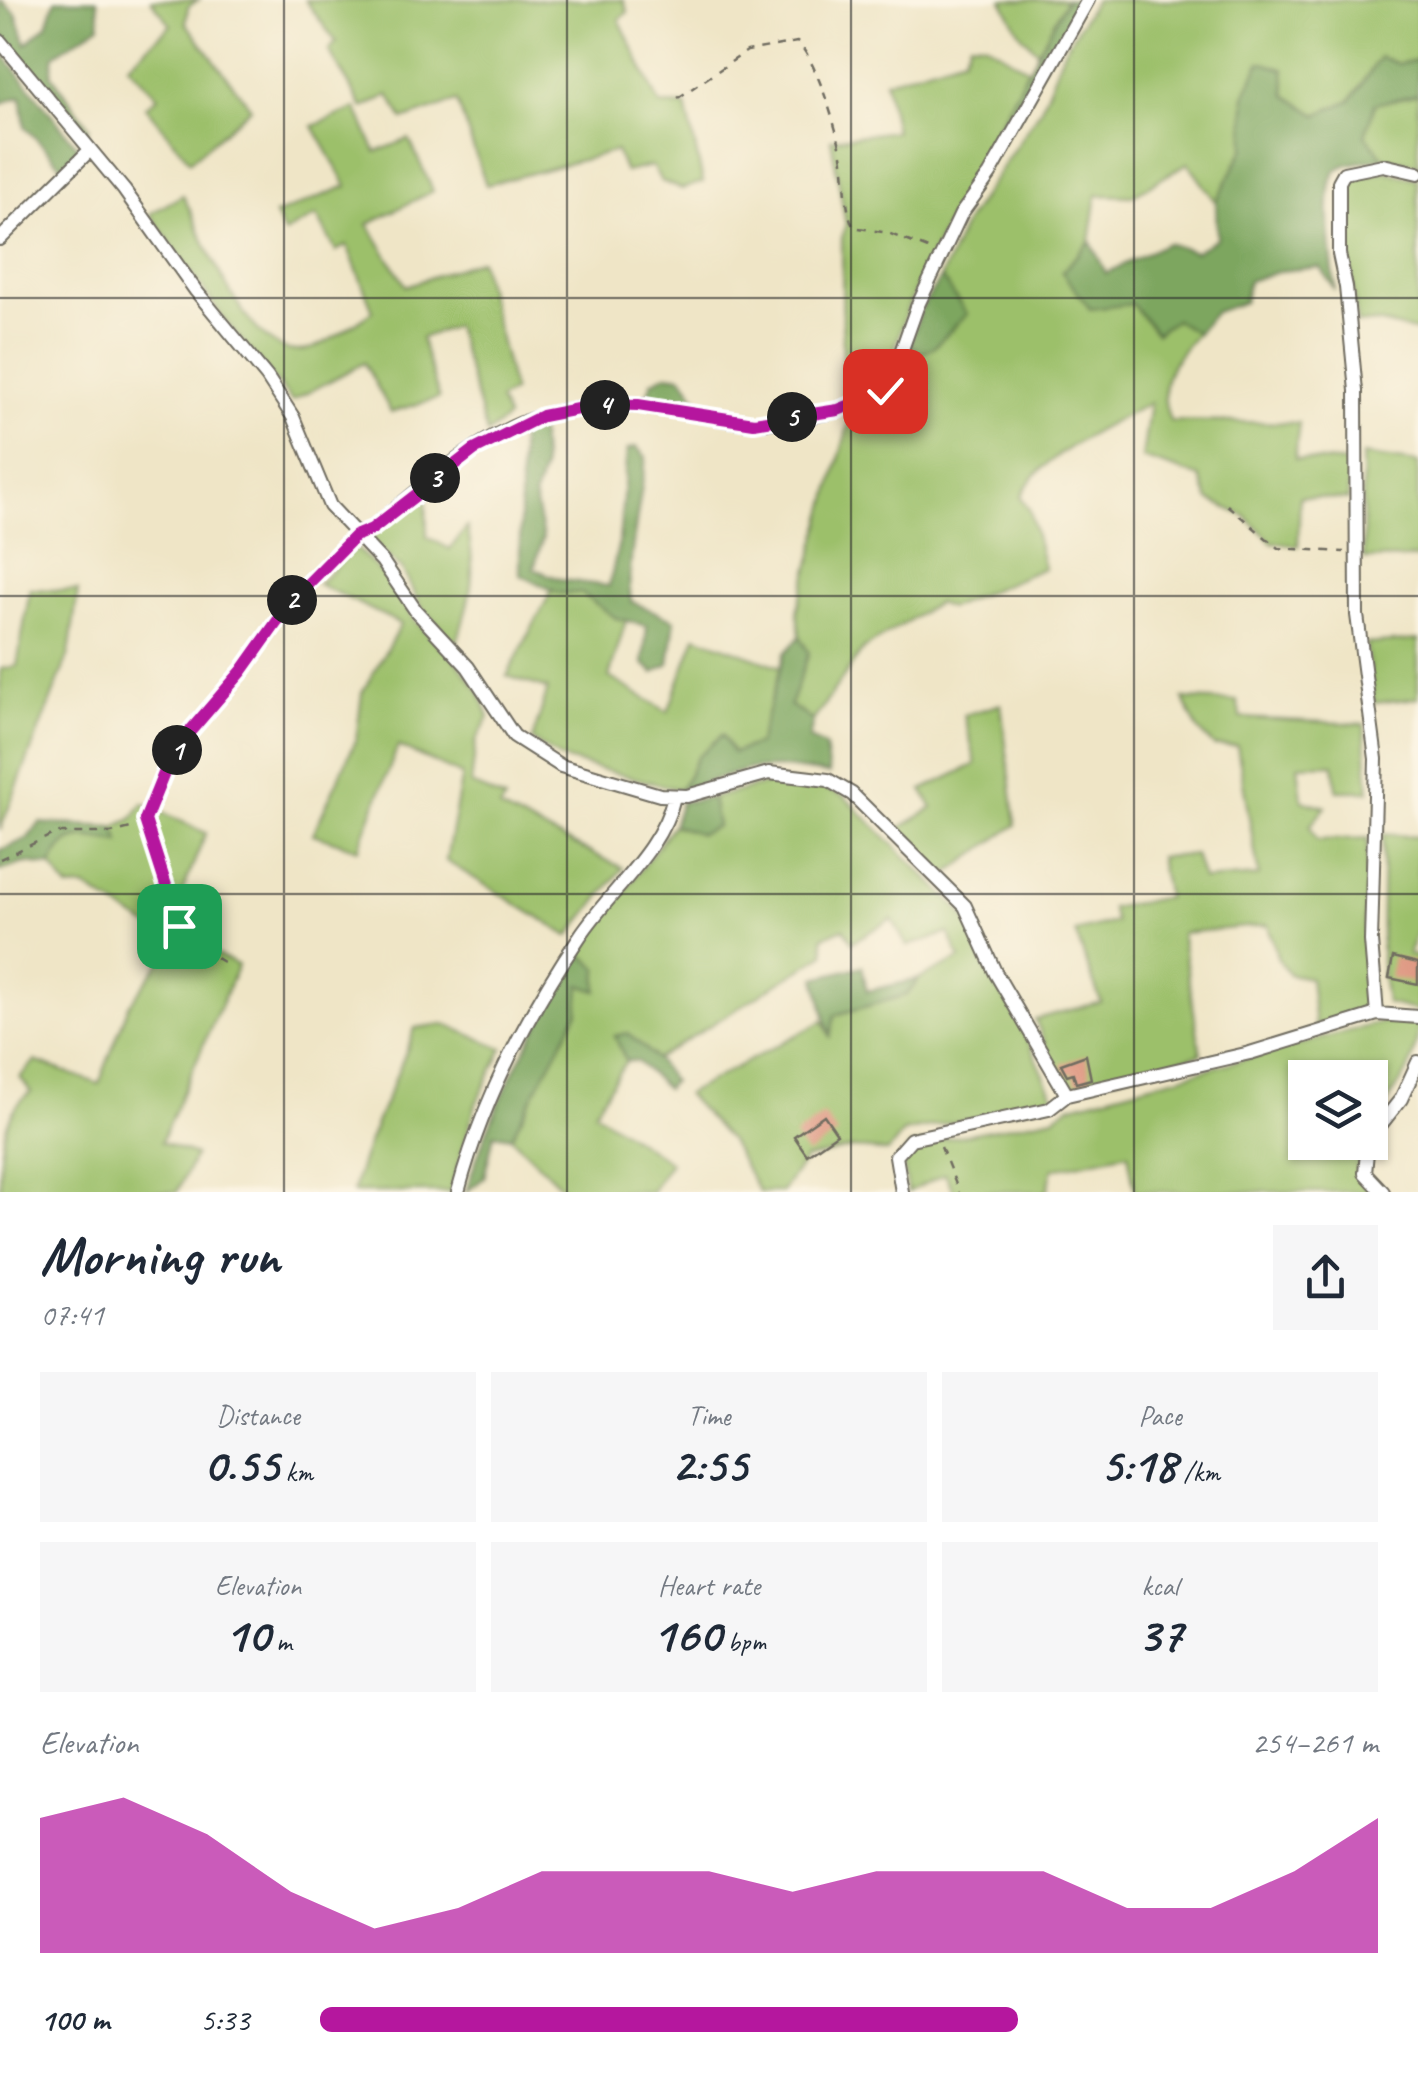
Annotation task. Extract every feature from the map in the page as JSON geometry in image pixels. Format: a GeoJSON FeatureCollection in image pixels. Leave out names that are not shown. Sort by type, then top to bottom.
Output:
{"type":"FeatureCollection","features":[{"type":"Feature","properties":{"kind":"street"},"geometry":{"type":"LineString","coordinates":[[355,536],[372,529],[498,434],[542,416],[603,404],[638,405],[754,423],[873,400],[889,386],[917,307],[961,214],[990,174],[1088,0]]}},
{"type":"Feature","properties":{"kind":"street"},"geometry":{"type":"LineString","coordinates":[[0,42],[90,150],[284,401],[321,489],[355,536],[382,561],[416,612],[468,667],[498,718],[528,748],[561,766],[674,797],[768,773],[828,780],[852,794],[965,906],[996,974],[1067,1095]]}},
{"type":"Feature","properties":{"kind":"street"},"geometry":{"type":"LineString","coordinates":[[0,239],[90,150]]}},
{"type":"Feature","properties":{"kind":"street"},"geometry":{"type":"LineString","coordinates":[[1377,1014],[1371,941],[1376,759],[1360,647],[1355,552],[1356,391],[1339,254],[1339,182],[1344,173],[1383,165],[1418,172]]}},
{"type":"Feature","properties":{"kind":"street"},"geometry":{"type":"LineString","coordinates":[[458,1192],[482,1116],[512,1055],[580,935],[665,821],[674,797]]}},
{"type":"Feature","properties":{"kind":"street"},"geometry":{"type":"LineString","coordinates":[[902,1192],[896,1156],[902,1146],[936,1132],[1050,1109],[1067,1095],[1250,1052],[1377,1014],[1418,1017]]}},
{"type":"Feature","properties":{"kind":"street"},"geometry":{"type":"LineString","coordinates":[[1388,1116],[1401,1099],[1418,1062]]}},
{"type":"Feature","properties":{"kind":"street"},"geometry":{"type":"LineString","coordinates":[[1367,1160],[1366,1173],[1383,1192]]}},
{"type":"Feature","properties":{"kind":"path"},"geometry":{"type":"LineString","coordinates":[[678,98],[746,51],[797,42],[822,90],[841,152],[844,205],[853,227],[888,233],[943,257]]}},
{"type":"Feature","properties":{"kind":"path"},"geometry":{"type":"LineString","coordinates":[[1227,505],[1278,548],[1355,552]]}},
{"type":"Feature","properties":{"kind":"path"},"geometry":{"type":"LineString","coordinates":[[0,859],[56,833],[128,831],[145,820],[169,761],[186,736],[242,671],[294,598],[355,536]]}},
{"type":"Feature","properties":{"kind":"path"},"geometry":{"type":"LineString","coordinates":[[145,820],[185,939],[196,950],[223,962]]}},
{"type":"Feature","properties":{"kind":"path"},"geometry":{"type":"LineString","coordinates":[[936,1132],[959,1192]]}},
{"type":"Feature","properties":{"kind":"green space"},"geometry":{"type":"Polygon","coordinates":[[[0,0],[16,13],[26,44],[47,25],[55,0],[97,0],[100,25],[54,55],[51,74],[89,127],[87,140],[0,32],[0,0]]]}},
{"type":"Feature","properties":{"kind":"green space"},"geometry":{"type":"Polygon","coordinates":[[[151,0],[198,0],[188,7],[186,23],[251,108],[190,161],[146,107],[158,97],[128,65],[171,25],[151,0]]]}},
{"type":"Feature","properties":{"kind":"green space"},"geometry":{"type":"Polygon","coordinates":[[[305,0],[623,0],[628,12],[619,19],[660,105],[686,106],[703,182],[682,189],[661,181],[652,166],[625,172],[616,151],[486,185],[457,101],[403,120],[389,95],[363,108],[329,51],[336,42],[305,0]]]}},
{"type":"Feature","properties":{"kind":"green space"},"geometry":{"type":"Polygon","coordinates":[[[1002,0],[1066,0],[1038,52],[1020,33],[1002,0]]]}},
{"type":"Feature","properties":{"kind":"green space"},"geometry":{"type":"Polygon","coordinates":[[[1066,0],[1080,0],[987,163],[984,152],[1066,0]]]}},
{"type":"Feature","properties":{"kind":"green space"},"geometry":{"type":"Polygon","coordinates":[[[1095,0],[1418,0],[1418,60],[1398,64],[1380,57],[1351,100],[1317,115],[1286,95],[1245,96],[1245,147],[1216,202],[1188,163],[1132,196],[1097,195],[1090,241],[1062,272],[1132,304],[1156,333],[1175,319],[1197,333],[1168,373],[1164,395],[1170,421],[1299,423],[1295,459],[1349,463],[1348,500],[1300,496],[1298,546],[1272,542],[1245,516],[1209,500],[1200,477],[1142,458],[1150,403],[1077,442],[1029,483],[1021,497],[1030,511],[1044,568],[949,608],[937,603],[863,649],[813,721],[790,705],[808,653],[800,636],[797,611],[851,416],[886,403],[910,344],[966,315],[941,277],[965,223],[1041,108],[1064,50],[1095,0]]]}},
{"type":"Feature","properties":{"kind":"green space"},"geometry":{"type":"Polygon","coordinates":[[[970,42],[985,43],[1028,69],[984,152],[987,163],[949,218],[909,304],[884,382],[872,392],[843,402],[842,238],[846,225],[831,139],[895,131],[885,81],[964,57],[970,42]]]}},
{"type":"Feature","properties":{"kind":"green space"},"geometry":{"type":"Polygon","coordinates":[[[0,50],[79,149],[62,166],[25,127],[21,96],[0,104],[0,50]]]}},
{"type":"Feature","properties":{"kind":"green space"},"geometry":{"type":"Polygon","coordinates":[[[1380,57],[1398,64],[1418,60],[1418,94],[1375,104],[1365,135],[1383,157],[1342,167],[1332,179],[1329,227],[1335,290],[1320,267],[1280,271],[1248,281],[1244,302],[1215,312],[1197,333],[1175,320],[1156,333],[1132,304],[1090,309],[1062,272],[1090,241],[1106,273],[1167,243],[1195,252],[1217,238],[1216,202],[1245,147],[1245,96],[1260,62],[1284,69],[1286,95],[1317,115],[1351,100],[1380,57]]]}},
{"type":"Feature","properties":{"kind":"green space"},"geometry":{"type":"Polygon","coordinates":[[[1418,94],[1418,165],[1383,157],[1364,135],[1375,103],[1418,94]]]}},
{"type":"Feature","properties":{"kind":"green space"},"geometry":{"type":"Polygon","coordinates":[[[356,108],[376,152],[409,139],[433,191],[368,224],[406,286],[480,260],[513,391],[499,400],[507,418],[487,434],[455,326],[421,338],[439,398],[391,412],[364,363],[292,401],[224,319],[150,214],[183,195],[216,266],[248,318],[266,337],[285,349],[306,350],[323,343],[373,311],[347,245],[336,251],[317,216],[284,233],[275,215],[347,186],[313,126],[356,108]]]}},
{"type":"Feature","properties":{"kind":"green space"},"geometry":{"type":"Polygon","coordinates":[[[1384,171],[1418,179],[1418,332],[1376,322],[1357,324],[1343,197],[1350,179],[1384,171]]]}},
{"type":"Feature","properties":{"kind":"green space"},"geometry":{"type":"Polygon","coordinates":[[[941,277],[967,314],[934,347],[921,353],[910,344],[921,309],[941,277]]]}},
{"type":"Feature","properties":{"kind":"green space"},"geometry":{"type":"Polygon","coordinates":[[[667,374],[682,376],[702,406],[646,398],[652,382],[667,374]]]}},
{"type":"Feature","properties":{"kind":"green space"},"geometry":{"type":"Polygon","coordinates":[[[539,425],[543,469],[534,496],[543,537],[534,569],[562,580],[609,586],[619,542],[627,450],[636,447],[646,457],[632,555],[632,602],[675,620],[669,664],[654,673],[643,663],[647,626],[616,618],[581,593],[558,593],[520,575],[520,432],[539,425]]]}},
{"type":"Feature","properties":{"kind":"green space"},"geometry":{"type":"Polygon","coordinates":[[[1362,455],[1418,463],[1418,558],[1364,559],[1362,455]]]}},
{"type":"Feature","properties":{"kind":"green space"},"geometry":{"type":"Polygon","coordinates":[[[426,491],[427,537],[450,549],[467,527],[471,586],[457,643],[421,607],[402,569],[367,538],[426,491]]]}},
{"type":"Feature","properties":{"kind":"green space"},"geometry":{"type":"Polygon","coordinates":[[[355,547],[391,582],[414,620],[456,660],[479,691],[489,717],[476,741],[471,784],[505,800],[500,809],[623,868],[569,936],[446,861],[462,775],[398,746],[358,849],[313,834],[356,740],[362,693],[401,624],[318,584],[355,547]]]}},
{"type":"Feature","properties":{"kind":"green space"},"geometry":{"type":"Polygon","coordinates":[[[30,589],[78,591],[69,654],[0,830],[0,669],[17,666],[30,589]]]}},
{"type":"Feature","properties":{"kind":"green space"},"geometry":{"type":"Polygon","coordinates":[[[552,590],[581,593],[626,620],[609,677],[668,712],[696,636],[781,667],[758,744],[733,753],[723,736],[698,756],[680,790],[562,759],[532,740],[548,689],[507,676],[552,590]]]}},
{"type":"Feature","properties":{"kind":"green space"},"geometry":{"type":"Polygon","coordinates":[[[800,636],[809,653],[790,705],[813,721],[809,739],[825,746],[829,774],[784,768],[749,769],[680,790],[698,756],[722,735],[733,753],[758,744],[785,653],[800,636]]]}},
{"type":"Feature","properties":{"kind":"green space"},"geometry":{"type":"Polygon","coordinates":[[[1418,640],[1418,698],[1374,703],[1366,644],[1418,640]]]}},
{"type":"Feature","properties":{"kind":"green space"},"geometry":{"type":"Polygon","coordinates":[[[1183,699],[1237,701],[1241,718],[1364,724],[1369,791],[1337,791],[1334,764],[1298,765],[1302,800],[1326,807],[1310,826],[1317,840],[1368,838],[1364,951],[1371,976],[1372,1010],[1315,1026],[1310,978],[1289,974],[1278,959],[1268,925],[1181,933],[1201,1054],[1071,1089],[1058,1075],[1035,1019],[1101,1002],[1075,932],[1115,922],[1111,908],[1167,897],[1159,857],[1195,855],[1203,880],[1259,876],[1237,746],[1214,746],[1197,728],[1183,699]]]}},
{"type":"Feature","properties":{"kind":"green space"},"geometry":{"type":"Polygon","coordinates":[[[1001,704],[1016,825],[943,877],[895,831],[933,808],[922,790],[976,764],[964,715],[1001,704]]]}},
{"type":"Feature","properties":{"kind":"green space"},"geometry":{"type":"Polygon","coordinates":[[[777,781],[814,784],[844,796],[957,907],[970,924],[986,971],[1016,1014],[1054,1097],[1045,1104],[904,1132],[888,1152],[853,1148],[805,1159],[782,1192],[759,1192],[730,1141],[686,1094],[823,1021],[830,1036],[835,1015],[907,995],[919,979],[960,959],[949,933],[907,946],[892,919],[852,942],[843,928],[823,937],[825,954],[656,1059],[628,1033],[615,1036],[626,1061],[594,1112],[670,1162],[651,1192],[567,1192],[511,1137],[577,1012],[580,985],[597,991],[598,968],[580,953],[673,825],[701,833],[717,826],[712,798],[777,781]]]}},
{"type":"Feature","properties":{"kind":"green space"},"geometry":{"type":"Polygon","coordinates":[[[712,798],[717,826],[700,834],[673,825],[681,802],[712,798]]]}},
{"type":"Feature","properties":{"kind":"green space"},"geometry":{"type":"Polygon","coordinates":[[[143,803],[206,833],[180,897],[209,903],[200,938],[208,951],[238,965],[161,1142],[195,1155],[177,1192],[0,1192],[8,1124],[31,1092],[20,1077],[35,1061],[99,1084],[129,1005],[175,942],[84,887],[68,888],[51,866],[63,846],[78,838],[119,841],[114,827],[132,819],[143,803]]]}},
{"type":"Feature","properties":{"kind":"green space"},"geometry":{"type":"Polygon","coordinates":[[[40,823],[114,827],[120,842],[78,838],[63,846],[51,866],[25,863],[0,871],[0,850],[27,839],[40,823]]]}},
{"type":"Feature","properties":{"kind":"green space"},"geometry":{"type":"Polygon","coordinates":[[[1383,834],[1418,837],[1418,930],[1408,954],[1418,957],[1418,1011],[1386,1003],[1381,965],[1383,834]]]}},
{"type":"Feature","properties":{"kind":"green space"},"geometry":{"type":"Polygon","coordinates":[[[580,953],[598,968],[597,991],[580,985],[578,1012],[511,1137],[494,1134],[484,1178],[466,1192],[501,1099],[580,953]]]}},
{"type":"Feature","properties":{"kind":"green space"},"geometry":{"type":"Polygon","coordinates":[[[862,966],[867,991],[919,979],[907,995],[835,1015],[830,1038],[816,978],[862,966]]]}},
{"type":"Feature","properties":{"kind":"green space"},"geometry":{"type":"Polygon","coordinates":[[[1394,1019],[1418,1021],[1410,1065],[1388,1100],[1388,1060],[1288,1060],[1288,1160],[1358,1160],[1357,1174],[1370,1192],[1135,1192],[1128,1153],[1053,1169],[1047,1192],[954,1192],[945,1174],[908,1192],[902,1157],[910,1146],[1054,1117],[1069,1106],[1394,1019]]]}},
{"type":"Feature","properties":{"kind":"green space"},"geometry":{"type":"Polygon","coordinates":[[[444,1024],[503,1048],[476,1104],[450,1192],[353,1192],[415,1028],[444,1024]]]}},
{"type":"Feature","properties":{"kind":"green space"},"geometry":{"type":"Polygon","coordinates":[[[628,1033],[656,1059],[672,1081],[666,1089],[637,1061],[626,1061],[615,1036],[628,1033]]]}},
{"type":"Feature","properties":{"kind":"building"},"geometry":{"type":"Polygon","coordinates":[[[1393,957],[1418,963],[1418,984],[1389,978],[1393,957]]]}},
{"type":"Feature","properties":{"kind":"building"},"geometry":{"type":"Polygon","coordinates":[[[1086,1055],[1091,1079],[1076,1083],[1073,1073],[1067,1075],[1061,1064],[1086,1055]]]}},
{"type":"Feature","properties":{"kind":"building"},"geometry":{"type":"Polygon","coordinates":[[[824,1115],[837,1134],[807,1155],[794,1136],[824,1115]]]}},
{"type":"Feature","properties":{"kind":"route"},"geometry":{"type":"LineString","coordinates":[[179,926],[145,820],[169,761],[242,671],[294,598],[355,536],[372,529],[418,490],[498,434],[542,416],[603,404],[676,408],[736,421],[771,422],[838,410],[873,400],[885,391]]}}]}
